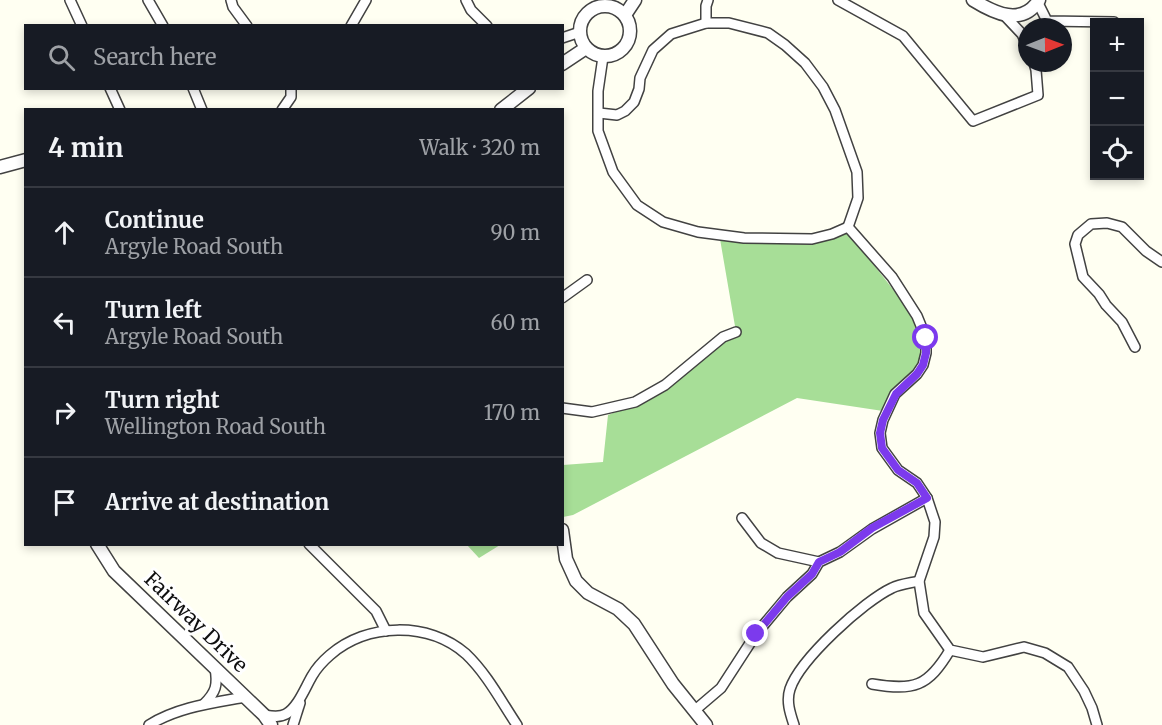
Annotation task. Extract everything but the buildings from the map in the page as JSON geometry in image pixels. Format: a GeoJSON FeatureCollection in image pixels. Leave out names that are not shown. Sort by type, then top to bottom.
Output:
{"type":"FeatureCollection","features":[{"type":"Feature","properties":{"kind":"street"},"geometry":{"type":"LineString","coordinates":[[70,0],[81,24]]}},
{"type":"Feature","properties":{"kind":"street"},"geometry":{"type":"LineString","coordinates":[[148,0],[162,24]]}},
{"type":"Feature","properties":{"kind":"street"},"geometry":{"type":"LineString","coordinates":[[231,0],[246,24]]}},
{"type":"Feature","properties":{"kind":"street"},"geometry":{"type":"LineString","coordinates":[[352,24],[366,0]]}},
{"type":"Feature","properties":{"kind":"street"},"geometry":{"type":"LineString","coordinates":[[466,0],[471,10],[485,24]]}},
{"type":"Feature","properties":{"kind":"street"},"geometry":{"type":"LineString","coordinates":[[625,15],[635,0]]}},
{"type":"Feature","properties":{"kind":"street"},"geometry":{"type":"LineString","coordinates":[[706,23],[708,0]]}},
{"type":"Feature","properties":{"kind":"street"},"geometry":{"type":"LineString","coordinates":[[838,0],[903,36],[973,121],[1038,96],[1036,72]]}},
{"type":"Feature","properties":{"kind":"street"},"geometry":{"type":"LineString","coordinates":[[973,0],[1004,15],[1017,15],[1029,11],[1038,2],[1047,21],[1090,22]]}},
{"type":"Feature","properties":{"kind":"street"},"geometry":{"type":"LineString","coordinates":[[602,6],[612,7],[625,15],[631,29],[630,39],[620,52],[603,57],[586,48],[581,40],[580,32],[586,15],[602,6]]}},
{"type":"Feature","properties":{"kind":"street"},"geometry":{"type":"LineString","coordinates":[[1004,15],[1018,30]]}},
{"type":"Feature","properties":{"kind":"street"},"geometry":{"type":"LineString","coordinates":[[599,113],[617,115],[634,102],[640,78],[653,50],[671,34],[706,23],[729,23],[768,33],[805,63],[823,87],[835,110],[857,172],[858,198],[848,227],[812,239],[744,238],[698,232],[663,222],[637,205],[613,172],[598,131],[598,91],[603,57]]}},
{"type":"Feature","properties":{"kind":"street"},"geometry":{"type":"LineString","coordinates":[[564,37],[580,32]]}},
{"type":"Feature","properties":{"kind":"street"},"geometry":{"type":"LineString","coordinates":[[564,63],[586,48]]}},
{"type":"Feature","properties":{"kind":"street"},"geometry":{"type":"LineString","coordinates":[[111,90],[119,108]]}},
{"type":"Feature","properties":{"kind":"street"},"geometry":{"type":"LineString","coordinates":[[194,90],[201,108]]}},
{"type":"Feature","properties":{"kind":"street"},"geometry":{"type":"LineString","coordinates":[[283,108],[291,97],[291,90]]}},
{"type":"Feature","properties":{"kind":"street"},"geometry":{"type":"LineString","coordinates":[[504,108],[527,90]]}},
{"type":"Feature","properties":{"kind":"street"},"geometry":{"type":"LineString","coordinates":[[0,167],[24,161]]}},
{"type":"Feature","properties":{"kind":"street"},"geometry":{"type":"LineString","coordinates":[[1135,347],[1122,322],[1083,276],[1074,244],[1078,235],[1091,224],[1107,223],[1122,227],[1146,251],[1162,262]]}},
{"type":"Feature","properties":{"kind":"street"},"geometry":{"type":"LineString","coordinates":[[848,227],[892,277],[917,316],[926,338],[923,365],[896,394],[883,420],[880,433],[882,448],[898,470],[917,483],[927,498],[935,522],[934,537],[919,581],[924,613],[950,650],[984,657],[1024,647],[1045,653],[1068,667],[1084,691],[1097,725]]}},
{"type":"Feature","properties":{"kind":"street"},"geometry":{"type":"LineString","coordinates":[[564,297],[587,280]]}},
{"type":"Feature","properties":{"kind":"street"},"geometry":{"type":"LineString","coordinates":[[564,408],[592,412],[635,402],[665,385],[723,337],[736,332]]}},
{"type":"Feature","properties":{"kind":"street"},"geometry":{"type":"LineString","coordinates":[[694,711],[721,688],[756,634],[787,597],[812,574],[819,562],[840,552],[872,528],[927,498]]}},
{"type":"Feature","properties":{"kind":"street"},"geometry":{"type":"LineString","coordinates":[[742,518],[761,543],[778,553],[819,562]]}},
{"type":"Feature","properties":{"kind":"street"},"geometry":{"type":"LineString","coordinates":[[564,544],[566,559],[576,581],[588,593],[618,609],[634,624],[673,684],[706,725]]}},
{"type":"Feature","properties":{"kind":"street","name":"Fairway Drive"},"geometry":{"type":"LineString","coordinates":[[98,546],[114,571],[267,720]]}},
{"type":"Feature","properties":{"kind":"street"},"geometry":{"type":"LineString","coordinates":[[311,546],[376,611],[386,631]]}},
{"type":"Feature","properties":{"kind":"street"},"geometry":{"type":"LineString","coordinates":[[794,725],[788,708],[790,690],[796,676],[825,641],[857,611],[893,587],[919,581]]}},
{"type":"Feature","properties":{"kind":"street"},"geometry":{"type":"LineString","coordinates":[[267,720],[288,713],[313,673],[330,655],[350,642],[370,634],[386,631],[415,631],[442,639],[465,653],[483,673],[517,725]]}},
{"type":"Feature","properties":{"kind":"street"},"geometry":{"type":"LineString","coordinates":[[872,684],[894,687],[909,686],[928,678],[940,667],[950,650]]}},
{"type":"Feature","properties":{"kind":"street"},"geometry":{"type":"LineString","coordinates":[[204,704],[212,696],[215,688],[214,668]]}},
{"type":"Feature","properties":{"kind":"street"},"geometry":{"type":"LineString","coordinates":[[293,725],[303,692]]}},
{"type":"Feature","properties":{"kind":"street"},"geometry":{"type":"LineString","coordinates":[[149,725],[168,714],[204,704],[245,697]]}},
{"type":"Feature","properties":{"kind":"green space"},"geometry":{"type":"Polygon","coordinates":[[[848,232],[917,320],[923,340],[923,358],[915,372],[893,388],[883,411],[797,398],[573,515],[564,517],[564,465],[603,462],[608,415],[641,402],[736,332],[720,239],[813,244],[848,232]]]}},
{"type":"Feature","properties":{"kind":"green space"},"geometry":{"type":"Polygon","coordinates":[[[468,546],[498,546],[479,558],[468,546]]]}},
{"type":"Feature","properties":{"kind":"route"},"geometry":{"type":"LineString","coordinates":[[756,634],[787,597],[812,574],[819,562],[840,552],[872,528],[927,498],[917,483],[898,470],[882,448],[880,433],[883,420],[896,394],[923,365],[926,338]]}}]}
